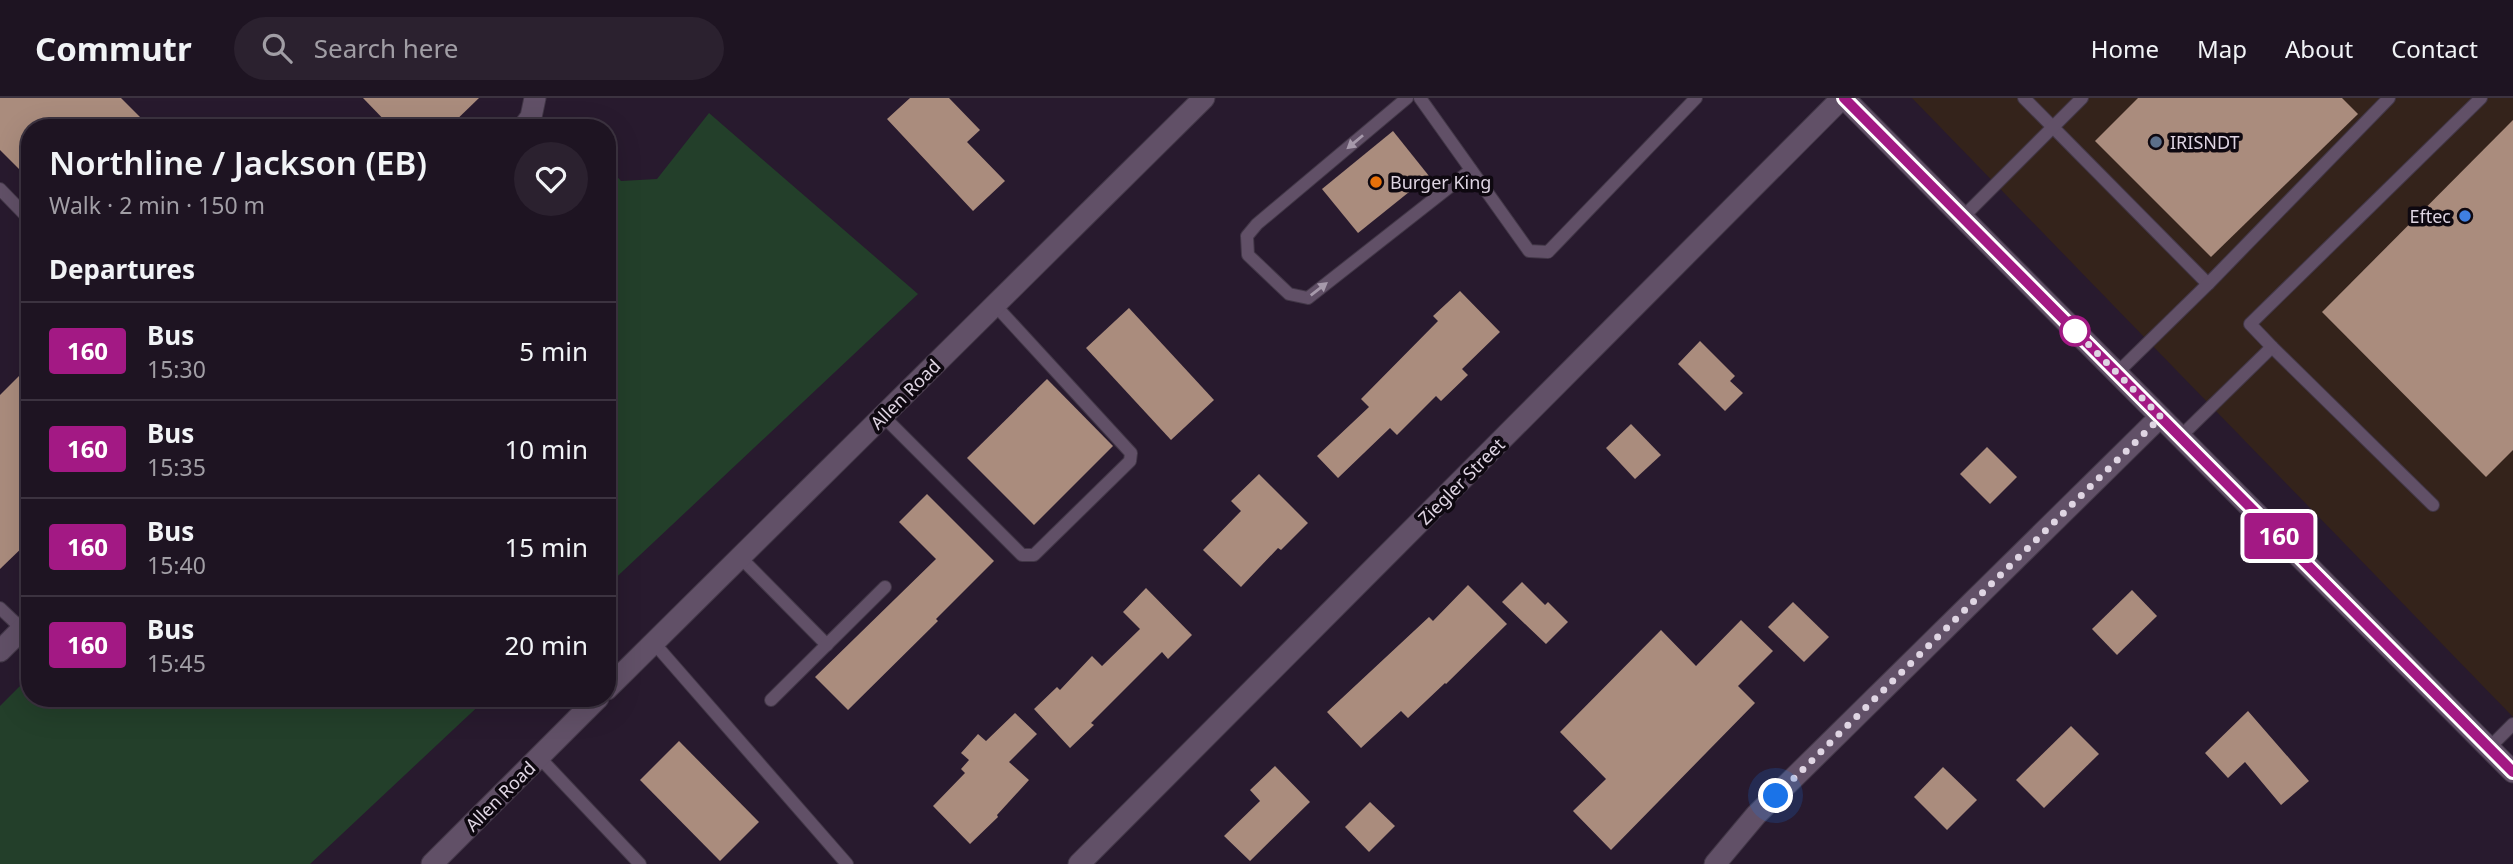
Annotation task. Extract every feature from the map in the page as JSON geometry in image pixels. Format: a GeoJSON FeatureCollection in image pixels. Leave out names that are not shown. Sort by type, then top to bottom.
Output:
{"type":"FeatureCollection","features":[{"type":"Feature","properties":{"kind":"main road"},"geometry":{"type":"LineString","coordinates":[[530,119],[535,98]]}},
{"type":"Feature","properties":{"kind":"main road","name":"Allen Road"},"geometry":{"type":"LineString","coordinates":[[616,681],[1204,98]]}},
{"type":"Feature","properties":{"kind":"main road"},"geometry":{"type":"LineString","coordinates":[[1843,98],[2513,772]]}},
{"type":"Feature","properties":{"kind":"main road","name":"Ziegler Street"},"geometry":{"type":"LineString","coordinates":[[1079,864],[1843,98]]}},
{"type":"Feature","properties":{"kind":"main road"},"geometry":{"type":"LineString","coordinates":[[1714,864],[1756,815],[2161,417]]}},
{"type":"Feature","properties":{"kind":"main road"},"geometry":{"type":"LineString","coordinates":[[0,651],[21,630]]}},
{"type":"Feature","properties":{"kind":"main road","name":"Allen Road"},"geometry":{"type":"LineString","coordinates":[[432,864],[589,707]]}},
{"type":"Feature","properties":{"kind":"lane"},"geometry":{"type":"LineString","coordinates":[[1407,98],[1257,224],[1247,236],[1248,255],[1289,294],[1308,298],[1471,170]]}},
{"type":"Feature","properties":{"kind":"lane"},"geometry":{"type":"LineString","coordinates":[[1420,98],[1529,251],[1548,252],[1696,98]]}},
{"type":"Feature","properties":{"kind":"lane"},"geometry":{"type":"LineString","coordinates":[[2024,98],[2208,284]]}},
{"type":"Feature","properties":{"kind":"lane"},"geometry":{"type":"LineString","coordinates":[[1963,217],[2082,98]]}},
{"type":"Feature","properties":{"kind":"lane"},"geometry":{"type":"LineString","coordinates":[[2117,373],[2208,284],[2389,98]]}},
{"type":"Feature","properties":{"kind":"lane"},"geometry":{"type":"LineString","coordinates":[[2433,505],[2250,324],[2481,98]]}},
{"type":"Feature","properties":{"kind":"lane"},"geometry":{"type":"LineString","coordinates":[[0,189],[21,211]]}},
{"type":"Feature","properties":{"kind":"lane"},"geometry":{"type":"LineString","coordinates":[[883,416],[1021,555],[1034,555],[1130,461],[1130,453],[995,305]]}},
{"type":"Feature","properties":{"kind":"lane"},"geometry":{"type":"LineString","coordinates":[[2180,437],[2272,347]]}},
{"type":"Feature","properties":{"kind":"lane"},"geometry":{"type":"LineString","coordinates":[[740,557],[827,645]]}},
{"type":"Feature","properties":{"kind":"lane"},"geometry":{"type":"LineString","coordinates":[[771,700],[886,586]]}},
{"type":"Feature","properties":{"kind":"lane"},"geometry":{"type":"LineString","coordinates":[[0,608],[21,622]]}},
{"type":"Feature","properties":{"kind":"lane"},"geometry":{"type":"LineString","coordinates":[[654,643],[847,864]]}},
{"type":"Feature","properties":{"kind":"lane"},"geometry":{"type":"LineString","coordinates":[[2488,748],[2513,723]]}},
{"type":"Feature","properties":{"kind":"lane"},"geometry":{"type":"LineString","coordinates":[[539,757],[640,864]]}},
{"type":"Feature","properties":{"kind":"shaded area"},"geometry":{"type":"Polygon","coordinates":[[[1912,98],[2513,98],[2513,717],[1912,98]]]}},
{"type":"Feature","properties":{"kind":"green space"},"geometry":{"type":"Polygon","coordinates":[[[709,113],[918,294],[616,578],[616,176],[621,181],[657,179],[709,113]]]}},
{"type":"Feature","properties":{"kind":"green space"},"geometry":{"type":"Polygon","coordinates":[[[21,685],[21,707],[477,707],[310,864],[0,864],[0,706],[21,685]]]}},
{"type":"Feature","properties":{"kind":"building"},"geometry":{"type":"Polygon","coordinates":[[[0,98],[121,98],[142,119],[21,119],[21,171],[0,150],[0,98]]]}},
{"type":"Feature","properties":{"kind":"building"},"geometry":{"type":"Polygon","coordinates":[[[363,98],[479,98],[457,119],[383,119],[363,98]]]}},
{"type":"Feature","properties":{"kind":"building"},"geometry":{"type":"Polygon","coordinates":[[[910,98],[949,98],[980,130],[967,142],[1005,181],[973,211],[887,119],[910,98]]]}},
{"type":"Feature","properties":{"kind":"building"},"geometry":{"type":"Polygon","coordinates":[[[2138,98],[2342,98],[2358,114],[2211,257],[2095,141],[2138,98]]]}},
{"type":"Feature","properties":{"kind":"building","name":"Eftec"},"geometry":{"type":"Polygon","coordinates":[[[2513,120],[2513,450],[2486,477],[2322,312],[2513,120]]]}},
{"type":"Feature","properties":{"kind":"building","name":"Burger King"},"geometry":{"type":"Polygon","coordinates":[[[1393,131],[1429,176],[1358,233],[1322,189],[1393,131]]]}},
{"type":"Feature","properties":{"kind":"building"},"geometry":{"type":"Polygon","coordinates":[[[1460,291],[1500,332],[1462,369],[1468,375],[1441,401],[1436,396],[1397,435],[1390,428],[1338,478],[1317,456],[1369,407],[1361,399],[1438,321],[1433,316],[1460,291]]]}},
{"type":"Feature","properties":{"kind":"building"},"geometry":{"type":"Polygon","coordinates":[[[1129,308],[1214,400],[1171,440],[1086,348],[1129,308]]]}},
{"type":"Feature","properties":{"kind":"building"},"geometry":{"type":"Polygon","coordinates":[[[1700,341],[1735,376],[1730,381],[1743,393],[1725,411],[1678,364],[1700,341]]]}},
{"type":"Feature","properties":{"kind":"building"},"geometry":{"type":"Polygon","coordinates":[[[21,374],[21,549],[0,569],[0,395],[21,374]]]}},
{"type":"Feature","properties":{"kind":"building"},"geometry":{"type":"Polygon","coordinates":[[[1047,379],[1113,446],[1034,525],[967,458],[1047,379]]]}},
{"type":"Feature","properties":{"kind":"building"},"geometry":{"type":"Polygon","coordinates":[[[1631,424],[1661,455],[1635,479],[1606,448],[1631,424]]]}},
{"type":"Feature","properties":{"kind":"building"},"geometry":{"type":"Polygon","coordinates":[[[1987,447],[2017,477],[1990,504],[1960,474],[1987,447]]]}},
{"type":"Feature","properties":{"kind":"building"},"geometry":{"type":"Polygon","coordinates":[[[1259,474],[1308,523],[1281,550],[1278,548],[1241,587],[1203,550],[1241,511],[1231,501],[1259,474]]]}},
{"type":"Feature","properties":{"kind":"building"},"geometry":{"type":"Polygon","coordinates":[[[927,494],[994,561],[848,710],[815,677],[936,559],[899,522],[927,494]]]}},
{"type":"Feature","properties":{"kind":"building"},"geometry":{"type":"Polygon","coordinates":[[[1522,582],[1545,605],[1548,602],[1568,622],[1546,644],[1502,602],[1522,582]]]}},
{"type":"Feature","properties":{"kind":"building"},"geometry":{"type":"Polygon","coordinates":[[[1468,585],[1507,624],[1408,718],[1401,711],[1361,748],[1327,712],[1429,617],[1433,621],[1468,585]]]}},
{"type":"Feature","properties":{"kind":"building"},"geometry":{"type":"Polygon","coordinates":[[[1146,588],[1192,635],[1168,659],[1162,652],[1091,723],[1094,725],[1070,748],[1034,709],[1057,687],[1060,690],[1092,656],[1102,666],[1140,629],[1123,612],[1146,588]]]}},
{"type":"Feature","properties":{"kind":"building"},"geometry":{"type":"Polygon","coordinates":[[[2132,590],[2157,616],[2117,655],[2092,629],[2132,590]]]}},
{"type":"Feature","properties":{"kind":"building"},"geometry":{"type":"Polygon","coordinates":[[[1793,602],[1829,637],[1804,662],[1768,627],[1793,602]]]}},
{"type":"Feature","properties":{"kind":"building"},"geometry":{"type":"Polygon","coordinates":[[[1741,620],[1773,651],[1738,686],[1755,703],[1611,850],[1573,811],[1606,779],[1560,732],[1661,630],[1696,666],[1741,620]]]}},
{"type":"Feature","properties":{"kind":"building"},"geometry":{"type":"Polygon","coordinates":[[[2248,711],[2309,781],[2281,805],[2245,762],[2228,778],[2205,753],[2248,711]]]}},
{"type":"Feature","properties":{"kind":"building"},"geometry":{"type":"Polygon","coordinates":[[[1015,713],[1037,734],[1009,762],[1029,780],[998,817],[970,844],[933,806],[965,773],[961,769],[969,760],[961,753],[978,734],[986,741],[1015,713]]]}},
{"type":"Feature","properties":{"kind":"building"},"geometry":{"type":"Polygon","coordinates":[[[2071,726],[2099,754],[2044,808],[2016,780],[2071,726]]]}},
{"type":"Feature","properties":{"kind":"building"},"geometry":{"type":"Polygon","coordinates":[[[679,741],[759,822],[720,861],[640,780],[679,741]]]}},
{"type":"Feature","properties":{"kind":"building"},"geometry":{"type":"Polygon","coordinates":[[[1275,766],[1310,802],[1250,861],[1224,836],[1260,801],[1250,790],[1275,766]]]}},
{"type":"Feature","properties":{"kind":"building"},"geometry":{"type":"Polygon","coordinates":[[[1943,767],[1977,800],[1947,830],[1914,797],[1943,767]]]}},
{"type":"Feature","properties":{"kind":"building"},"geometry":{"type":"Polygon","coordinates":[[[1370,802],[1395,826],[1369,852],[1345,827],[1370,802]]]}},
{"type":"Feature","properties":{"kind":"bus line","name":"160"},"geometry":{"type":"LineString","coordinates":[[1844,98],[2513,772]]}},
{"type":"Feature","properties":{"kind":"place","name":"IRISNDT"},"geometry":{"type":"Point","coordinates":[2156,142]}},
{"type":"Feature","properties":{"kind":"place","name":"Burger King"},"geometry":{"type":"Point","coordinates":[1376,182]}},
{"type":"Feature","properties":{"kind":"place","name":"Eftec"},"geometry":{"type":"Point","coordinates":[2465,216]}},
{"type":"Feature","properties":{"kind":"route"},"geometry":{"type":"LineString","coordinates":[[1776,796],[2161,417],[2075,331]]}}]}
